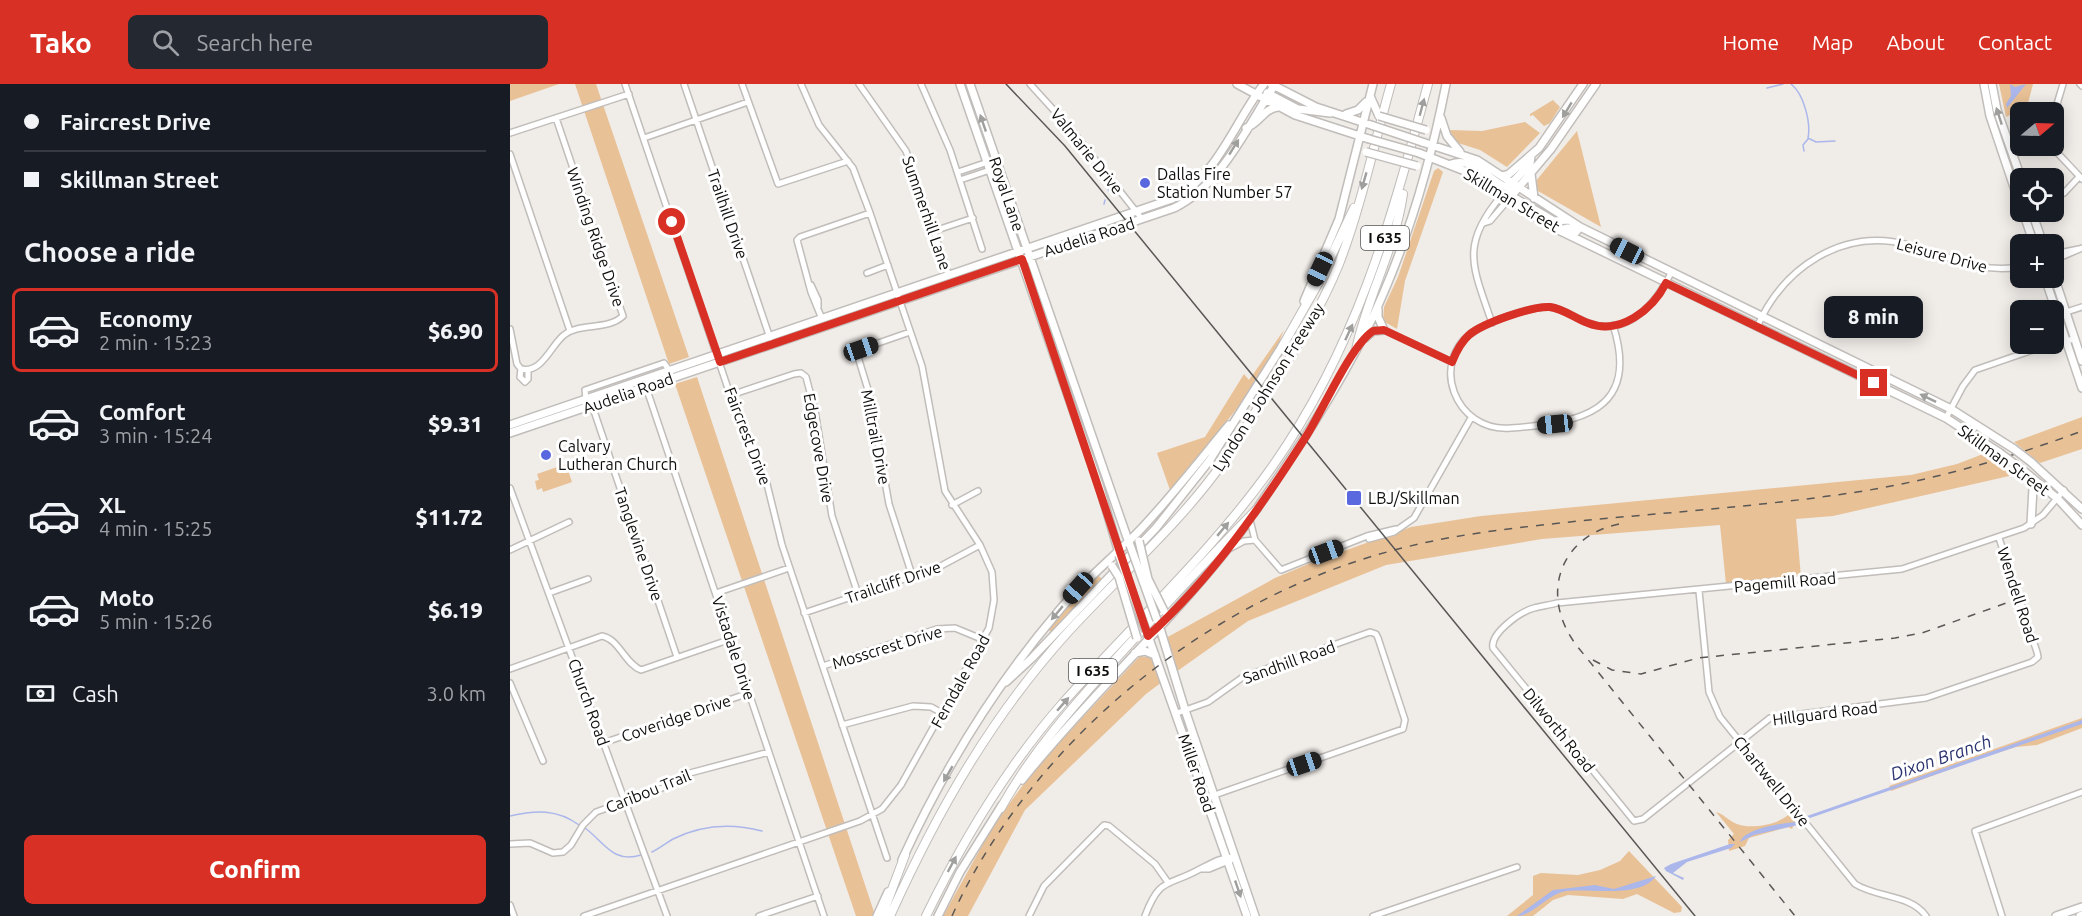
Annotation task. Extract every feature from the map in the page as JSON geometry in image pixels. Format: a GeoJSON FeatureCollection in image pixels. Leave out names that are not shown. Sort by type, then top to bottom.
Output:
{"type":"FeatureCollection","features":[{"type":"Feature","properties":{"kind":"highway","name":"Lyndon B Johnson Freeway"},"geometry":{"type":"LineString","coordinates":[[890,916],[937,817],[995,720],[1068,631],[1139,561],[1197,496],[1234,446],[1290,357],[1326,294],[1347,241],[1391,84]]}},
{"type":"Feature","properties":{"kind":"highway","name":"I 635"},"geometry":{"type":"LineString","coordinates":[[926,916],[972,826],[1004,778],[1061,706],[1218,536],[1287,446],[1324,385],[1359,311],[1382,249],[1428,84]]}},
{"type":"Feature","properties":{"kind":"highway"},"geometry":{"type":"LineString","coordinates":[[1356,350],[1360,329],[1398,226],[1407,162]]}},
{"type":"Feature","properties":{"kind":"highway"},"geometry":{"type":"LineString","coordinates":[[1282,347],[1319,282],[1348,216],[1358,201]]}},
{"type":"Feature","properties":{"kind":"highway"},"geometry":{"type":"LineString","coordinates":[[1001,808],[1021,771],[1064,716],[1196,571],[1257,509]]}},
{"type":"Feature","properties":{"kind":"highway"},"geometry":{"type":"LineString","coordinates":[[882,916],[904,855]]}},
{"type":"Feature","properties":{"kind":"main road","name":"Royal Lane"},"geometry":{"type":"LineString","coordinates":[[960,84],[1024,254]]}},
{"type":"Feature","properties":{"kind":"main road","name":"Royal Lane"},"geometry":{"type":"LineString","coordinates":[[970,84],[1048,325],[1054,353],[1147,633]]}},
{"type":"Feature","properties":{"kind":"main road","name":"Skillman Street"},"geometry":{"type":"LineString","coordinates":[[1237,84],[1256,96],[1311,122],[1419,153],[1470,173],[1559,230],[1946,418],[1988,444],[2019,467],[2058,499],[2082,525]]}},
{"type":"Feature","properties":{"kind":"main road","name":"Audelia Road"},"geometry":{"type":"LineString","coordinates":[[1024,254],[1108,231],[1174,208],[1204,190],[1273,84]]}},
{"type":"Feature","properties":{"kind":"main road","name":"Skillman Street"},"geometry":{"type":"LineString","coordinates":[[1273,84],[1338,114],[1460,152],[1502,176],[1513,187],[1580,227],[1952,410],[2014,448],[2064,490],[2082,509]]}},
{"type":"Feature","properties":{"kind":"main road"},"geometry":{"type":"LineString","coordinates":[[1261,85],[1273,84]]}},
{"type":"Feature","properties":{"kind":"main road"},"geometry":{"type":"LineString","coordinates":[[1006,682],[1032,658],[1156,528],[1210,460],[1282,347],[1330,241],[1373,84]]}},
{"type":"Feature","properties":{"kind":"main road"},"geometry":{"type":"LineString","coordinates":[[938,916],[960,872],[1001,808],[1054,741],[1119,674],[1147,633],[1172,614],[1227,551],[1309,432],[1356,350],[1378,306],[1422,182],[1433,145],[1446,84]]}},
{"type":"Feature","properties":{"kind":"main road"},"geometry":{"type":"LineString","coordinates":[[1502,176],[1509,174],[1531,156],[1550,136],[1583,84]]}},
{"type":"Feature","properties":{"kind":"main road"},"geometry":{"type":"LineString","coordinates":[[1513,187],[1531,174],[1596,84]]}},
{"type":"Feature","properties":{"kind":"main road"},"geometry":{"type":"LineString","coordinates":[[1984,84],[1985,100],[2010,176]]}},
{"type":"Feature","properties":{"kind":"main road"},"geometry":{"type":"LineString","coordinates":[[1992,84],[2010,147],[2001,149]]}},
{"type":"Feature","properties":{"kind":"main road","name":"Audelia Road"},"geometry":{"type":"LineString","coordinates":[[510,425],[772,345],[898,297],[1024,254],[1106,221],[1172,199],[1191,189],[1220,152],[1261,85]]}},
{"type":"Feature","properties":{"kind":"main road"},"geometry":{"type":"LineString","coordinates":[[1256,96],[1269,93],[1298,109],[1313,113],[1338,114],[1358,110],[1369,96]]}},
{"type":"Feature","properties":{"kind":"main road"},"geometry":{"type":"LineString","coordinates":[[1369,96],[1379,116],[1426,130],[1440,116]]}},
{"type":"Feature","properties":{"kind":"main road"},"geometry":{"type":"LineString","coordinates":[[1246,128],[1255,125],[1266,111],[1278,107]]}},
{"type":"Feature","properties":{"kind":"main road"},"geometry":{"type":"LineString","coordinates":[[1440,116],[1443,129],[1460,152]]}},
{"type":"Feature","properties":{"kind":"main road"},"geometry":{"type":"LineString","coordinates":[[1550,136],[1558,139]]}},
{"type":"Feature","properties":{"kind":"main road"},"geometry":{"type":"LineString","coordinates":[[1351,168],[1360,155],[1366,152],[1417,166],[1422,182]]}},
{"type":"Feature","properties":{"kind":"main road"},"geometry":{"type":"LineString","coordinates":[[1531,156],[1530,164],[1507,197],[1554,221],[1569,220]]}},
{"type":"Feature","properties":{"kind":"main road"},"geometry":{"type":"LineString","coordinates":[[1450,165],[1461,162],[1475,165],[1513,187]]}},
{"type":"Feature","properties":{"kind":"main road"},"geometry":{"type":"LineString","coordinates":[[1531,174],[1534,199]]}},
{"type":"Feature","properties":{"kind":"main road"},"geometry":{"type":"LineString","coordinates":[[1106,221],[1108,231]]}},
{"type":"Feature","properties":{"kind":"main road"},"geometry":{"type":"LineString","coordinates":[[1559,230],[1568,228],[1576,232],[1580,227]]}},
{"type":"Feature","properties":{"kind":"main road"},"geometry":{"type":"LineString","coordinates":[[2058,288],[2082,361]]}},
{"type":"Feature","properties":{"kind":"main road","name":"Audelia Road"},"geometry":{"type":"LineString","coordinates":[[645,383],[669,370],[822,319],[898,297]]}},
{"type":"Feature","properties":{"kind":"main road"},"geometry":{"type":"LineString","coordinates":[[1378,306],[1378,317],[1384,330]]}},
{"type":"Feature","properties":{"kind":"main road","name":"Royal Lane"},"geometry":{"type":"LineString","coordinates":[[1048,325],[1062,351],[1158,623],[1163,643]]}},
{"type":"Feature","properties":{"kind":"main road"},"geometry":{"type":"LineString","coordinates":[[1356,350],[1369,334],[1378,329],[1384,330]]}},
{"type":"Feature","properties":{"kind":"main road"},"geometry":{"type":"LineString","coordinates":[[2064,334],[2082,388]]}},
{"type":"Feature","properties":{"kind":"main road"},"geometry":{"type":"LineString","coordinates":[[1054,353],[1062,351]]}},
{"type":"Feature","properties":{"kind":"main road"},"geometry":{"type":"LineString","coordinates":[[1853,372],[1857,363]]}},
{"type":"Feature","properties":{"kind":"main road","name":"Audelia Road"},"geometry":{"type":"LineString","coordinates":[[510,434],[589,401]]}},
{"type":"Feature","properties":{"kind":"main road"},"geometry":{"type":"LineString","coordinates":[[877,916],[904,855],[940,787],[1006,682],[1056,614],[1109,565],[1129,543],[1242,409]]}},
{"type":"Feature","properties":{"kind":"main road"},"geometry":{"type":"LineString","coordinates":[[1988,444],[1994,434]]}},
{"type":"Feature","properties":{"kind":"main road"},"geometry":{"type":"LineString","coordinates":[[1097,480],[1105,477]]}},
{"type":"Feature","properties":{"kind":"main road"},"geometry":{"type":"LineString","coordinates":[[2031,477],[2033,488],[2031,524]]}},
{"type":"Feature","properties":{"kind":"main road"},"geometry":{"type":"LineString","coordinates":[[1121,522],[1129,529],[1141,528]]}},
{"type":"Feature","properties":{"kind":"main road"},"geometry":{"type":"LineString","coordinates":[[1141,528],[1139,541],[1152,588],[1164,611],[1172,614]]}},
{"type":"Feature","properties":{"kind":"main road"},"geometry":{"type":"LineString","coordinates":[[1109,565],[1119,577],[1137,638],[1136,651]]}},
{"type":"Feature","properties":{"kind":"main road","name":"Miller Road"},"geometry":{"type":"LineString","coordinates":[[1147,633],[1247,916]]}},
{"type":"Feature","properties":{"kind":"main road","name":"Miller Road"},"geometry":{"type":"LineString","coordinates":[[1163,643],[1255,916]]}},
{"type":"Feature","properties":{"kind":"main road"},"geometry":{"type":"LineString","coordinates":[[1136,651],[1145,651],[1155,655]]}},
{"type":"Feature","properties":{"kind":"main road"},"geometry":{"type":"LineString","coordinates":[[2056,916],[2082,907]]}},
{"type":"Feature","properties":{"kind":"street","name":"Faircrest Drive"},"geometry":{"type":"LineString","coordinates":[[625,84],[747,441],[766,480],[789,568],[887,858]]}},
{"type":"Feature","properties":{"kind":"street","name":"Trailhill Drive"},"geometry":{"type":"LineString","coordinates":[[684,84],[772,345]]}},
{"type":"Feature","properties":{"kind":"street"},"geometry":{"type":"LineString","coordinates":[[742,84],[778,184],[848,161]]}},
{"type":"Feature","properties":{"kind":"street","name":"Ferndale Road"},"geometry":{"type":"LineString","coordinates":[[584,916],[872,815],[894,796],[984,640],[993,610],[992,572],[980,545],[952,505],[944,482],[925,375],[858,177],[819,125],[801,84]]}},
{"type":"Feature","properties":{"kind":"street","name":"Summerhill Lane"},"geometry":{"type":"LineString","coordinates":[[859,84],[906,151],[950,279]]}},
{"type":"Feature","properties":{"kind":"street"},"geometry":{"type":"LineString","coordinates":[[921,84],[958,172],[982,249]]}},
{"type":"Feature","properties":{"kind":"street","name":"Valmarie Drive"},"geometry":{"type":"LineString","coordinates":[[1030,84],[1070,128],[1142,219]]}},
{"type":"Feature","properties":{"kind":"street"},"geometry":{"type":"LineString","coordinates":[[2058,102],[2063,84]]}},
{"type":"Feature","properties":{"kind":"street"},"geometry":{"type":"LineString","coordinates":[[510,133],[629,94]]}},
{"type":"Feature","properties":{"kind":"street"},"geometry":{"type":"LineString","coordinates":[[644,138],[748,102]]}},
{"type":"Feature","properties":{"kind":"street","name":"Winding Ridge Drive"},"geometry":{"type":"LineString","coordinates":[[556,118],[623,316],[597,327],[570,331]]}},
{"type":"Feature","properties":{"kind":"street"},"geometry":{"type":"LineString","coordinates":[[510,154],[570,331],[542,361],[524,369],[518,364],[510,329]]}},
{"type":"Feature","properties":{"kind":"street"},"geometry":{"type":"LineString","coordinates":[[2060,156],[2080,178],[2064,193]]}},
{"type":"Feature","properties":{"kind":"street"},"geometry":{"type":"LineString","coordinates":[[960,180],[997,162]]}},
{"type":"Feature","properties":{"kind":"street"},"geometry":{"type":"LineString","coordinates":[[958,172],[989,166]]}},
{"type":"Feature","properties":{"kind":"street"},"geometry":{"type":"LineString","coordinates":[[1492,323],[1473,264],[1474,243],[1486,216],[1507,197]]}},
{"type":"Feature","properties":{"kind":"street"},"geometry":{"type":"LineString","coordinates":[[822,319],[814,302],[797,240],[870,213]]}},
{"type":"Feature","properties":{"kind":"street"},"geometry":{"type":"LineString","coordinates":[[934,231],[973,218]]}},
{"type":"Feature","properties":{"kind":"street","name":"Leisure Drive"},"geometry":{"type":"LineString","coordinates":[[1757,327],[1775,292],[1796,271],[1826,251],[1854,243],[1899,242],[1971,267],[2010,268]]}},
{"type":"Feature","properties":{"kind":"street"},"geometry":{"type":"LineString","coordinates":[[2064,252],[2081,248]]}},
{"type":"Feature","properties":{"kind":"street"},"geometry":{"type":"LineString","coordinates":[[2064,256],[2081,248]]}},
{"type":"Feature","properties":{"kind":"street"},"geometry":{"type":"LineString","coordinates":[[867,273],[888,265]]}},
{"type":"Feature","properties":{"kind":"street"},"geometry":{"type":"LineString","coordinates":[[1613,325],[1620,350],[1618,377],[1607,398],[1590,414],[1565,423],[1505,429],[1488,426],[1471,418],[1461,407],[1452,388],[1452,362],[1468,336],[1492,323],[1536,308],[1550,307],[1592,325],[1613,325],[1646,310],[1658,298],[1671,273]]}},
{"type":"Feature","properties":{"kind":"street"},"geometry":{"type":"LineString","coordinates":[[2065,312],[2082,307]]}},
{"type":"Feature","properties":{"kind":"street"},"geometry":{"type":"LineString","coordinates":[[1384,330],[1452,362]]}},
{"type":"Feature","properties":{"kind":"street","name":"Milltrail Drive"},"geometry":{"type":"LineString","coordinates":[[910,332],[861,349],[858,357],[870,393],[889,504],[912,575]]}},
{"type":"Feature","properties":{"kind":"street"},"geometry":{"type":"LineString","coordinates":[[2066,340],[2074,339]]}},
{"type":"Feature","properties":{"kind":"street"},"geometry":{"type":"LineString","coordinates":[[1946,418],[1963,386],[1975,370],[2021,354]]}},
{"type":"Feature","properties":{"kind":"street","name":"Audelia Road"},"geometry":{"type":"LineString","coordinates":[[589,401],[585,390],[664,363],[669,370]]}},
{"type":"Feature","properties":{"kind":"street","name":"Edgecove Drive"},"geometry":{"type":"LineString","coordinates":[[731,395],[794,374],[801,373],[806,377],[832,516],[858,594]]}},
{"type":"Feature","properties":{"kind":"street","name":"Vistadale Drive"},"geometry":{"type":"LineString","coordinates":[[645,383],[824,916]]}},
{"type":"Feature","properties":{"kind":"street","name":"Tanglevine Drive"},"geometry":{"type":"LineString","coordinates":[[589,401],[677,657]]}},
{"type":"Feature","properties":{"kind":"street"},"geometry":{"type":"LineString","coordinates":[[1250,519],[1255,540],[1281,570],[1365,538],[1394,532],[1411,521],[1420,511],[1471,418]]}},
{"type":"Feature","properties":{"kind":"street","name":"Church Road"},"geometry":{"type":"LineString","coordinates":[[510,488],[667,916]]}},
{"type":"Feature","properties":{"kind":"street","name":"Pagemill Road"},"geometry":{"type":"LineString","coordinates":[[1494,636],[1533,608],[1902,569],[1999,538],[2031,524],[2058,499],[2064,490]]}},
{"type":"Feature","properties":{"kind":"street"},"geometry":{"type":"LineString","coordinates":[[952,505],[978,491]]}},
{"type":"Feature","properties":{"kind":"street"},"geometry":{"type":"LineString","coordinates":[[510,550],[530,542],[545,531],[569,522]]}},
{"type":"Feature","properties":{"kind":"street","name":"Wendell Road"},"geometry":{"type":"LineString","coordinates":[[1999,538],[2037,652]]}},
{"type":"Feature","properties":{"kind":"street"},"geometry":{"type":"LineString","coordinates":[[1227,551],[1244,541],[1255,540]]}},
{"type":"Feature","properties":{"kind":"street","name":"Trailcliff Drive"},"geometry":{"type":"LineString","coordinates":[[804,613],[944,564],[980,545]]}},
{"type":"Feature","properties":{"kind":"street"},"geometry":{"type":"LineString","coordinates":[[716,593],[789,568]]}},
{"type":"Feature","properties":{"kind":"street"},"geometry":{"type":"LineString","coordinates":[[549,593],[588,579]]}},
{"type":"Feature","properties":{"kind":"street","name":"Chartwell Drive"},"geometry":{"type":"LineString","coordinates":[[1699,591],[1709,692],[1717,713],[1855,884],[1874,894],[1906,901],[1926,916]]}},
{"type":"Feature","properties":{"kind":"street","name":"Mosscrest Drive"},"geometry":{"type":"LineString","coordinates":[[823,666],[937,629],[955,628],[984,640]]}},
{"type":"Feature","properties":{"kind":"street","name":"Sandhill Road"},"geometry":{"type":"LineString","coordinates":[[1177,713],[1208,702],[1243,678],[1373,632],[1378,638],[1406,724],[1400,730],[1214,795]]}},
{"type":"Feature","properties":{"kind":"street"},"geometry":{"type":"LineString","coordinates":[[510,669],[605,636],[633,665],[641,670],[731,639]]}},
{"type":"Feature","properties":{"kind":"street","name":"Dilworth Road"},"geometry":{"type":"LineString","coordinates":[[1494,636],[1493,648],[1634,821]]}},
{"type":"Feature","properties":{"kind":"street","name":"Hillguard Road"},"geometry":{"type":"LineString","coordinates":[[1634,821],[1643,819],[1770,718],[1926,698],[2032,662],[2037,657],[2037,652]]}},
{"type":"Feature","properties":{"kind":"street"},"geometry":{"type":"LineString","coordinates":[[510,683],[543,761]]}},
{"type":"Feature","properties":{"kind":"street","name":"Coveridge Drive"},"geometry":{"type":"LineString","coordinates":[[603,743],[749,693]]}},
{"type":"Feature","properties":{"kind":"street"},"geometry":{"type":"LineString","coordinates":[[842,725],[913,706],[931,707],[942,712]]}},
{"type":"Feature","properties":{"kind":"street","name":"Caribou Trail"},"geometry":{"type":"LineString","coordinates":[[510,844],[530,843],[553,852],[563,852],[591,817],[601,810],[665,787],[690,773],[769,752]]}},
{"type":"Feature","properties":{"kind":"street"},"geometry":{"type":"LineString","coordinates":[[2002,916],[1977,845],[1975,831],[2082,792]]}},
{"type":"Feature","properties":{"kind":"street"},"geometry":{"type":"LineString","coordinates":[[1206,798],[1214,795]]}},
{"type":"Feature","properties":{"kind":"street"},"geometry":{"type":"LineString","coordinates":[[1029,916],[1044,886],[1104,825],[1109,826],[1155,864],[1167,881]]}},
{"type":"Feature","properties":{"kind":"street"},"geometry":{"type":"LineString","coordinates":[[1145,916],[1153,897],[1167,881],[1202,869],[1206,864],[1235,857]]}},
{"type":"Feature","properties":{"kind":"street"},"geometry":{"type":"LineString","coordinates":[[1373,916],[1517,867]]}},
{"type":"Feature","properties":{"kind":"street"},"geometry":{"type":"LineString","coordinates":[[759,916],[818,896]]}},
{"type":"Feature","properties":{"kind":"street"},"geometry":{"type":"LineString","coordinates":[[510,905],[514,916]]}},
{"type":"Feature","properties":{"kind":"shaded area"},"geometry":{"type":"Polygon","coordinates":[[[510,84],[559,84],[510,101],[510,84]]]}},
{"type":"Feature","properties":{"kind":"shaded area"},"geometry":{"type":"Polygon","coordinates":[[[575,84],[596,84],[689,357],[669,364],[575,84]]]}},
{"type":"Feature","properties":{"kind":"shaded area"},"geometry":{"type":"Polygon","coordinates":[[[1999,84],[2033,84],[2028,102],[2010,102],[2010,115],[2006,117],[1999,84]]]}},
{"type":"Feature","properties":{"kind":"shaded area"},"geometry":{"type":"Polygon","coordinates":[[[1553,100],[1560,107],[1550,123],[1544,126],[1533,115],[1530,116],[1530,114],[1553,100]]]}},
{"type":"Feature","properties":{"kind":"shaded area"},"geometry":{"type":"Polygon","coordinates":[[[1525,122],[1540,133],[1507,167],[1480,150],[1458,143],[1449,130],[1482,131],[1525,122]]]}},
{"type":"Feature","properties":{"kind":"shaded area"},"geometry":{"type":"Polygon","coordinates":[[[1577,131],[1601,227],[1531,187],[1577,131]]]}},
{"type":"Feature","properties":{"kind":"shaded area"},"geometry":{"type":"Polygon","coordinates":[[[1438,168],[1443,172],[1405,281],[1397,329],[1383,321],[1384,307],[1398,277],[1434,171],[1438,168]]]}},
{"type":"Feature","properties":{"kind":"shaded area"},"geometry":{"type":"Polygon","coordinates":[[[1284,330],[1275,352],[1240,405],[1170,490],[1157,453],[1205,437],[1244,374],[1249,380],[1284,330]]]}},
{"type":"Feature","properties":{"kind":"shaded area"},"geometry":{"type":"Polygon","coordinates":[[[697,377],[874,912],[873,916],[856,916],[675,384],[697,377]]]}},
{"type":"Feature","properties":{"kind":"shaded area"},"geometry":{"type":"Polygon","coordinates":[[[2082,417],[2082,449],[2040,463],[2014,442],[2082,417]]]}},
{"type":"Feature","properties":{"kind":"shaded area"},"geometry":{"type":"Polygon","coordinates":[[[1991,451],[2018,474],[1833,516],[1796,519],[1801,577],[1726,584],[1720,525],[1542,539],[1386,565],[1248,621],[1176,672],[1164,639],[1275,578],[1411,527],[1481,516],[1911,475],[1957,464],[1991,451]]]}},
{"type":"Feature","properties":{"kind":"shaded area"},"geometry":{"type":"Polygon","coordinates":[[[566,464],[572,482],[543,492],[542,488],[537,490],[535,481],[539,480],[537,474],[566,464]]]}},
{"type":"Feature","properties":{"kind":"shaded area"},"geometry":{"type":"Polygon","coordinates":[[[1097,574],[1102,579],[1051,632],[1048,629],[1097,574]]]}},
{"type":"Feature","properties":{"kind":"shaded area"},"geometry":{"type":"Polygon","coordinates":[[[1140,656],[1153,658],[1162,682],[1146,694],[1025,810],[968,916],[943,916],[993,826],[1036,767],[1140,656]]]}},
{"type":"Feature","properties":{"kind":"shaded area"},"geometry":{"type":"Polygon","coordinates":[[[2082,718],[2082,728],[2037,745],[2016,747],[1891,791],[1889,786],[2082,718]]]}},
{"type":"Feature","properties":{"kind":"shaded area"},"geometry":{"type":"Polygon","coordinates":[[[1716,812],[1743,826],[1774,823],[1791,812],[1797,818],[1792,829],[1788,827],[1749,838],[1745,846],[1729,851],[1728,840],[1734,834],[1716,812]]]}},
{"type":"Feature","properties":{"kind":"shaded area"},"geometry":{"type":"Polygon","coordinates":[[[1629,851],[1682,907],[1681,912],[1674,913],[1637,894],[1623,899],[1568,895],[1553,900],[1533,916],[1507,916],[1533,895],[1533,876],[1541,873],[1578,875],[1600,870],[1620,861],[1629,851]]]}},
{"type":"Feature","properties":{"kind":"water"},"geometry":{"type":"Polygon","coordinates":[[[2010,84],[2015,87],[2026,84],[2007,108],[2006,104],[2011,96],[2010,84]]]}},
{"type":"Feature","properties":{"kind":"water"},"geometry":{"type":"Polygon","coordinates":[[[2082,720],[2082,724],[1810,818],[1807,816],[2082,720]]]}},
{"type":"Feature","properties":{"kind":"water"},"geometry":{"type":"Polygon","coordinates":[[[1797,822],[1798,825],[1754,835],[1740,842],[1743,837],[1757,830],[1797,822]]]}},
{"type":"Feature","properties":{"kind":"water"},"geometry":{"type":"Polygon","coordinates":[[[1735,844],[1731,848],[1687,862],[1673,873],[1684,878],[1683,880],[1664,868],[1671,864],[1735,844]]]}},
{"type":"Feature","properties":{"kind":"water"},"geometry":{"type":"Polygon","coordinates":[[[1656,876],[1639,888],[1614,891],[1576,890],[1559,893],[1528,913],[1517,916],[1553,890],[1595,885],[1614,889],[1656,876]]]}},
{"type":"Feature","properties":{"kind":"waterway"},"geometry":{"type":"LineString","coordinates":[[1767,88],[1783,84]]}},
{"type":"Feature","properties":{"kind":"waterway"},"geometry":{"type":"LineString","coordinates":[[1791,84],[1800,95],[1806,109],[1808,138],[1816,142],[1835,141]]}},
{"type":"Feature","properties":{"kind":"waterway"},"geometry":{"type":"LineString","coordinates":[[1804,151],[1803,145],[1808,139]]}},
{"type":"Feature","properties":{"kind":"waterway"},"geometry":{"type":"LineString","coordinates":[[1098,168],[1109,191]]}},
{"type":"Feature","properties":{"kind":"waterway"},"geometry":{"type":"LineString","coordinates":[[1104,204],[1105,200]]}},
{"type":"Feature","properties":{"kind":"waterway"},"geometry":{"type":"LineString","coordinates":[[510,816],[546,812],[563,816],[579,825]]}},
{"type":"Feature","properties":{"kind":"waterway"},"geometry":{"type":"LineString","coordinates":[[652,852],[684,834],[706,828],[728,826],[762,831]]}},
{"type":"Feature","properties":{"kind":"waterway"},"geometry":{"type":"LineString","coordinates":[[585,828],[616,854],[623,857],[641,855]]}},
{"type":"Feature","properties":{"kind":"tram line"},"geometry":{"type":"LineString","coordinates":[[1006,84],[1065,146],[1695,916]]}},
{"type":"Feature","properties":{"kind":"railway"},"geometry":{"type":"LineString","coordinates":[[952,916],[1002,827],[1044,773],[1091,723],[1149,673],[1184,648],[1257,603],[1296,585],[1336,568],[1377,555],[1458,536],[1579,521],[1788,501],[1886,487],[1971,467],[2082,431]]}},
{"type":"Feature","properties":{"kind":"railway"},"geometry":{"type":"LineString","coordinates":[[1619,524],[1598,531],[1581,542],[1569,556],[1561,572],[1558,590],[1559,609],[1566,628],[1577,646],[1795,916]]}},
{"type":"Feature","properties":{"kind":"railway"},"geometry":{"type":"LineString","coordinates":[[1593,660],[1612,670],[1641,674],[1698,658],[1895,638],[1922,633],[2012,601]]}},
{"type":"Feature","properties":{"kind":"place","name":"Dallas Fire Station Number 57"},"geometry":{"type":"Point","coordinates":[1145,183]}},
{"type":"Feature","properties":{"kind":"place","name":"Calvary Lutheran Church"},"geometry":{"type":"Point","coordinates":[546,455]}},
{"type":"Feature","properties":{"kind":"place","name":"LBJ/Skillman"},"geometry":{"type":"Point","coordinates":[1354,498]}},
{"type":"Feature","properties":{"kind":"route"},"geometry":{"type":"LineString","coordinates":[[672,222],[720,362],[1022,259],[1148,636],[1185,601],[1239,535],[1309,432],[1356,350],[1369,334],[1378,329],[1452,362],[1468,336],[1475,330],[1492,323],[1536,308],[1550,307],[1592,325],[1613,325],[1634,318],[1646,310],[1658,298],[1666,283],[1874,383]]}},
{"type":"Feature","properties":{"kind":"water label","name":"Dixon Branch"},"geometry":{"type":"Point","coordinates":[1941,758]}}]}
